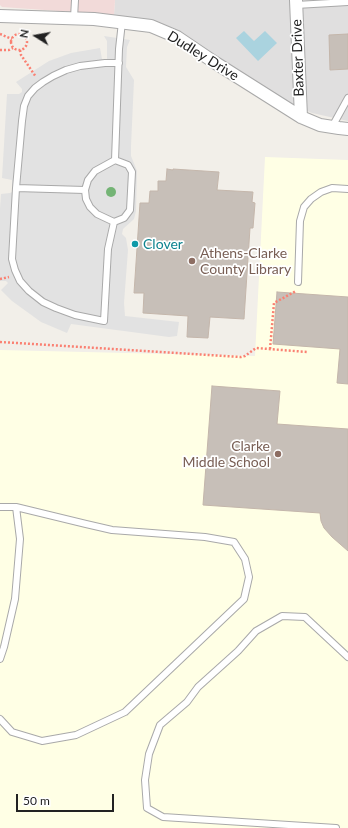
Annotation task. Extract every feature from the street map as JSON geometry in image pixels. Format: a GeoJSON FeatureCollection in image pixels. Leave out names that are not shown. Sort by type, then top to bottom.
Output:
{"type":"FeatureCollection","features":[{"type":"Feature","properties":{"kind":"street","name":"Baxter Drive"},"geometry":{"type":"LineString","coordinates":[[296,2],[300,117]]}},
{"type":"Feature","properties":{"kind":"street","name":"Dudley Drive"},"geometry":{"type":"LineString","coordinates":[[0,16],[94,19],[151,26],[177,37],[300,117],[320,125],[348,129]]}},
{"type":"Feature","properties":{"kind":"lane"},"geometry":{"type":"LineString","coordinates":[[74,18],[75,0]]}},
{"type":"Feature","properties":{"kind":"lane"},"geometry":{"type":"LineString","coordinates":[[296,2],[348,2]]}},
{"type":"Feature","properties":{"kind":"lane"},"geometry":{"type":"LineString","coordinates":[[116,160],[119,63],[122,22]]}},
{"type":"Feature","properties":{"kind":"lane"},"geometry":{"type":"LineString","coordinates":[[114,222],[108,249],[104,321],[75,315],[43,302],[29,291],[20,281],[12,259],[16,188],[24,106],[28,96],[35,88],[53,76],[66,70],[80,66],[119,63]]}},
{"type":"Feature","properties":{"kind":"lane"},"geometry":{"type":"LineString","coordinates":[[332,127],[348,98]]}},
{"type":"Feature","properties":{"kind":"lane"},"geometry":{"type":"LineString","coordinates":[[116,160],[128,165],[132,172],[130,210],[124,218],[114,222],[98,214],[90,207],[86,199],[85,190],[88,180],[95,171],[116,160]]}},
{"type":"Feature","properties":{"kind":"lane"},"geometry":{"type":"LineString","coordinates":[[16,188],[85,190]]}},
{"type":"Feature","properties":{"kind":"lane"},"geometry":{"type":"LineString","coordinates":[[298,282],[300,221],[304,207],[311,199],[321,192],[332,188],[348,189]]}},
{"type":"Feature","properties":{"kind":"lane"},"geometry":{"type":"LineString","coordinates":[[0,507],[16,508],[112,530],[205,537],[234,542],[245,558],[249,577],[244,599],[125,712],[76,735],[42,741],[12,732],[0,719]]}},
{"type":"Feature","properties":{"kind":"lane"},"geometry":{"type":"LineString","coordinates":[[0,659],[4,648],[15,599],[20,539],[16,508]]}},
{"type":"Feature","properties":{"kind":"lane"},"geometry":{"type":"LineString","coordinates":[[336,828],[163,817],[147,808],[145,780],[149,754],[160,725],[187,702],[198,687],[238,651],[256,631],[282,616],[306,617],[348,656]]}},
{"type":"Feature","properties":{"kind":"path"},"geometry":{"type":"LineString","coordinates":[[0,34],[12,39]]}},
{"type":"Feature","properties":{"kind":"path"},"geometry":{"type":"LineString","coordinates":[[0,50],[9,50],[13,48],[20,50],[25,48],[26,38],[20,34],[13,37],[11,44],[13,48]]}},
{"type":"Feature","properties":{"kind":"path"},"geometry":{"type":"LineString","coordinates":[[20,50],[21,55],[41,84]]}},
{"type":"Feature","properties":{"kind":"path"},"geometry":{"type":"LineString","coordinates":[[270,349],[274,303],[298,290],[298,282]]}},
{"type":"Feature","properties":{"kind":"path"},"geometry":{"type":"LineString","coordinates":[[0,342],[241,357],[245,356],[256,348],[307,352]]}},
{"type":"Feature","properties":{"kind":"shaded area"},"geometry":{"type":"Polygon","coordinates":[[[0,0],[115,0],[114,15],[2,7],[0,5],[0,0]]]}},
{"type":"Feature","properties":{"kind":"shaded area"},"geometry":{"type":"Polygon","coordinates":[[[115,0],[348,0],[348,121],[312,113],[271,95],[203,47],[156,24],[114,15],[115,0]]]}},
{"type":"Feature","properties":{"kind":"shaded area"},"geometry":{"type":"Polygon","coordinates":[[[104,36],[130,40],[127,47],[126,67],[134,80],[131,156],[137,171],[136,211],[134,219],[123,229],[122,234],[126,238],[128,250],[124,303],[125,316],[179,322],[177,336],[169,337],[71,324],[67,333],[41,322],[12,301],[1,290],[8,283],[6,281],[0,281],[1,194],[12,192],[12,180],[2,178],[7,94],[19,94],[22,92],[22,89],[16,82],[49,61],[71,53],[100,48],[102,59],[107,59],[107,41],[104,36]]]}},
{"type":"Feature","properties":{"kind":"shaded area"},"geometry":{"type":"Polygon","coordinates":[[[265,157],[348,160],[348,828],[0,828],[0,350],[255,356],[265,157]]]}},
{"type":"Feature","properties":{"kind":"water"},"geometry":{"type":"Polygon","coordinates":[[[244,31],[254,41],[265,31],[277,43],[258,61],[236,38],[244,31]]]}},
{"type":"Feature","properties":{"kind":"building"},"geometry":{"type":"Polygon","coordinates":[[[348,34],[348,69],[330,70],[329,35],[348,34]]]}},
{"type":"Feature","properties":{"kind":"building","name":"Athens-Clarke County Library"},"geometry":{"type":"Polygon","coordinates":[[[167,169],[219,172],[217,190],[253,192],[252,202],[255,203],[253,228],[250,228],[244,319],[210,317],[208,338],[187,337],[188,316],[143,313],[144,293],[134,293],[140,203],[149,203],[150,191],[158,191],[158,181],[166,181],[167,169]]]}},
{"type":"Feature","properties":{"kind":"building"},"geometry":{"type":"Polygon","coordinates":[[[277,292],[348,297],[348,384],[337,383],[340,349],[273,344],[277,292]]]}},
{"type":"Feature","properties":{"kind":"building","name":"Clarke Middle School"},"geometry":{"type":"Polygon","coordinates":[[[212,386],[280,391],[277,424],[348,429],[348,551],[324,528],[320,513],[203,505],[212,386]]]}},
{"type":"Feature","properties":{"kind":"place","name":"Clover"},"geometry":{"type":"Point","coordinates":[135,244]}},
{"type":"Feature","properties":{"kind":"place","name":"Athens-Clarke County Library"},"geometry":{"type":"Point","coordinates":[192,261]}},
{"type":"Feature","properties":{"kind":"place","name":"Clarke Middle School"},"geometry":{"type":"Point","coordinates":[278,454]}}]}
